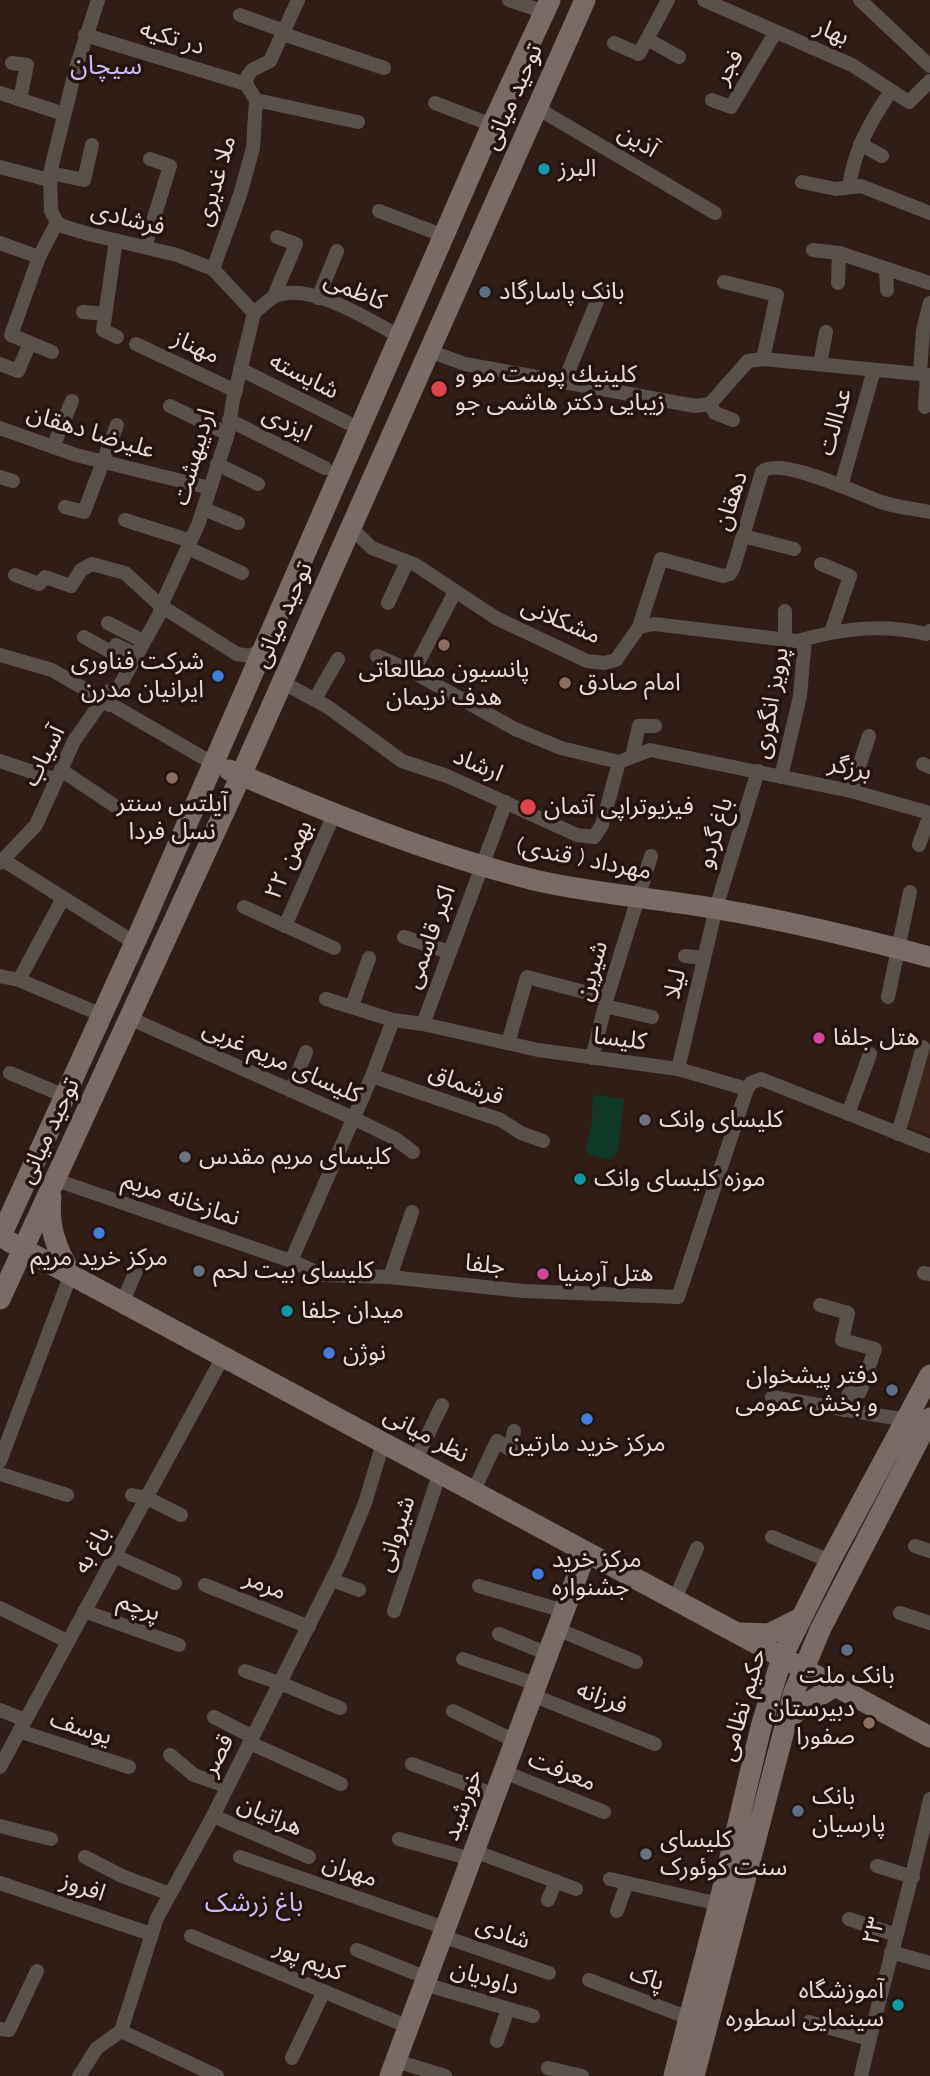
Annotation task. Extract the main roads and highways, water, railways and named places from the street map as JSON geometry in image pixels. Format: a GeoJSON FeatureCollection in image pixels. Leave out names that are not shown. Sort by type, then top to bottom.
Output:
{"type":"FeatureCollection","features":[{"type":"Feature","properties":{"kind":"main road","name":"توحید میانی"},"geometry":{"type":"LineString","coordinates":[[0,1299],[282,682],[585,0]]}},
{"type":"Feature","properties":{"kind":"main road","name":"توحید میانی"},"geometry":{"type":"LineString","coordinates":[[0,1237],[135,943],[261,650],[547,6]]}},
{"type":"Feature","properties":{"kind":"main road","name":"مهرداد ( قندی)"},"geometry":{"type":"LineString","coordinates":[[214,764],[481,865],[536,880],[716,908],[824,929],[930,957]]}},
{"type":"Feature","properties":{"kind":"main road"},"geometry":{"type":"LineString","coordinates":[[54,1185],[49,1213],[51,1232],[57,1250],[71,1274]]}},
{"type":"Feature","properties":{"kind":"main road","name":"نظر میانی"},"geometry":{"type":"LineString","coordinates":[[0,1237],[930,1737]]}},
{"type":"Feature","properties":{"kind":"main road","name":"حکیم نظامی"},"geometry":{"type":"LineString","coordinates":[[694,2076],[786,1721],[803,1669],[923,1423],[930,1375]]}},
{"type":"Feature","properties":{"kind":"main road","name":"حکیم نظامی"},"geometry":{"type":"LineString","coordinates":[[674,2076],[761,1727],[782,1657],[830,1561],[923,1423]]}},
{"type":"Feature","properties":{"kind":"main road","name":"خورشید"},"geometry":{"type":"LineString","coordinates":[[393,2068],[586,1552]]}},
{"type":"Feature","properties":{"kind":"main road"},"geometry":{"type":"LineString","coordinates":[[736,1633],[769,1634],[801,1618]]}},
{"type":"Feature","properties":{"kind":"main road"},"geometry":{"type":"LineString","coordinates":[[786,1721],[803,1706],[835,1686],[824,1656],[821,1628]]}},
{"type":"Feature","properties":{"kind":"place","name":"البرز"},"geometry":{"type":"Point","coordinates":[544,169]}},
{"type":"Feature","properties":{"kind":"place","name":"بانک پاسارگاد"},"geometry":{"type":"Point","coordinates":[485,292]}},
{"type":"Feature","properties":{"kind":"place","name":"كلينيك پوست مو و زيبايى دکتر هاشمی جو"},"geometry":{"type":"Point","coordinates":[439,389]}},
{"type":"Feature","properties":{"kind":"place","name":"پانسیون مطالعاتی هدف نریمان"},"geometry":{"type":"Point","coordinates":[444,645]}},
{"type":"Feature","properties":{"kind":"place","name":"شرکت فناوری ایرانیان مدرن"},"geometry":{"type":"Point","coordinates":[218,676]}},
{"type":"Feature","properties":{"kind":"place","name":"امام صادق"},"geometry":{"type":"Point","coordinates":[565,683]}},
{"type":"Feature","properties":{"kind":"place","name":"آیلتس سنتر نسل فردا"},"geometry":{"type":"Point","coordinates":[172,778]}},
{"type":"Feature","properties":{"kind":"place","name":"فیزیوتراپی آتمان"},"geometry":{"type":"Point","coordinates":[528,807]}},
{"type":"Feature","properties":{"kind":"place","name":"هتل جلفا"},"geometry":{"type":"Point","coordinates":[819,1038]}},
{"type":"Feature","properties":{"kind":"place","name":"کلیسای وانک"},"geometry":{"type":"Point","coordinates":[645,1120]}},
{"type":"Feature","properties":{"kind":"place","name":"کلیسای مریم مقدس"},"geometry":{"type":"Point","coordinates":[185,1157]}},
{"type":"Feature","properties":{"kind":"place","name":"موزه کلیسای وانک"},"geometry":{"type":"Point","coordinates":[580,1179]}},
{"type":"Feature","properties":{"kind":"place","name":"مرکز خرید مریم"},"geometry":{"type":"Point","coordinates":[99,1233]}},
{"type":"Feature","properties":{"kind":"place","name":"کلیسای بیت لحم"},"geometry":{"type":"Point","coordinates":[199,1271]}},
{"type":"Feature","properties":{"kind":"place","name":"هتل آرمنیا"},"geometry":{"type":"Point","coordinates":[543,1274]}},
{"type":"Feature","properties":{"kind":"place","name":"میدان جلفا"},"geometry":{"type":"Point","coordinates":[287,1311]}},
{"type":"Feature","properties":{"kind":"place","name":"نوژن"},"geometry":{"type":"Point","coordinates":[329,1353]}},
{"type":"Feature","properties":{"kind":"place","name":"دفتر پیشخوان و بخش عمومی"},"geometry":{"type":"Point","coordinates":[892,1390]}},
{"type":"Feature","properties":{"kind":"place","name":"مرکز خرید مارتین"},"geometry":{"type":"Point","coordinates":[587,1419]}},
{"type":"Feature","properties":{"kind":"place","name":"مرکز خرید جشنواره"},"geometry":{"type":"Point","coordinates":[538,1574]}},
{"type":"Feature","properties":{"kind":"place","name":"بانک ملت"},"geometry":{"type":"Point","coordinates":[847,1650]}},
{"type":"Feature","properties":{"kind":"place","name":"دبیرستان صفورا"},"geometry":{"type":"Point","coordinates":[869,1723]}},
{"type":"Feature","properties":{"kind":"place","name":"بانک پارسیان"},"geometry":{"type":"Point","coordinates":[798,1811]}},
{"type":"Feature","properties":{"kind":"place","name":"کلیسای سنت کوئورک"},"geometry":{"type":"Point","coordinates":[646,1854]}},
{"type":"Feature","properties":{"kind":"place","name":"آموزشگاه سینمایی اسطوره"},"geometry":{"type":"Point","coordinates":[898,2005]}},
{"type":"Feature","properties":{"kind":"district","name":"سیچان"},"geometry":{"type":"Point","coordinates":[106,66]}},
{"type":"Feature","properties":{"kind":"district","name":"باغ زرشک"},"geometry":{"type":"Point","coordinates":[254,1903]}}]}
